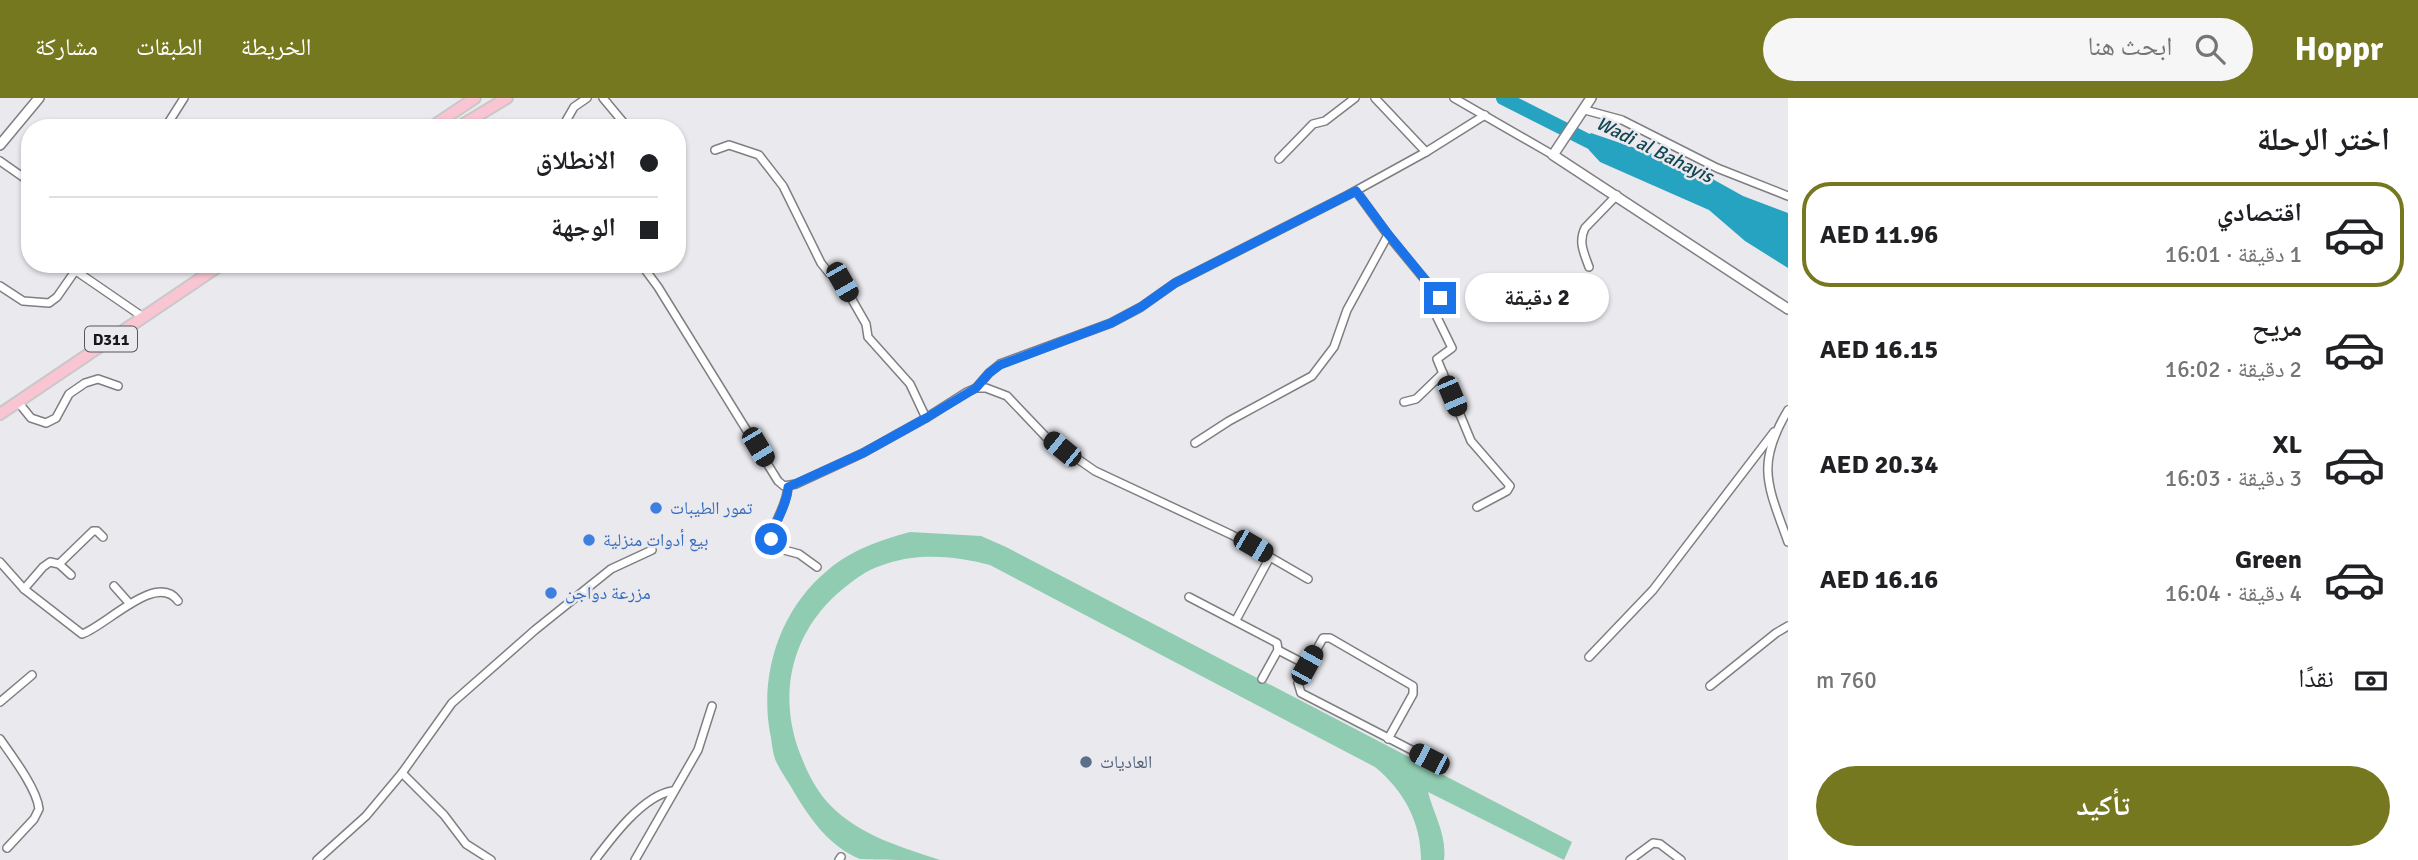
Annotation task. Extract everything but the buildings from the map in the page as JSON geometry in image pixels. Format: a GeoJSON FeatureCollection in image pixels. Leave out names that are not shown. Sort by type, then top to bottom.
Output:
{"type":"FeatureCollection","features":[{"type":"Feature","properties":{"kind":"main road"},"geometry":{"type":"LineString","coordinates":[[444,119],[475,98]]}},
{"type":"Feature","properties":{"kind":"main road"},"geometry":{"type":"LineString","coordinates":[[472,119],[507,98]]}},
{"type":"Feature","properties":{"kind":"main road","name":"D311"},"geometry":{"type":"LineString","coordinates":[[0,414],[209,273]]}},
{"type":"Feature","properties":{"kind":"street"},"geometry":{"type":"LineString","coordinates":[[22,119],[39,98]]}},
{"type":"Feature","properties":{"kind":"street"},"geometry":{"type":"LineString","coordinates":[[171,119],[184,98]]}},
{"type":"Feature","properties":{"kind":"street"},"geometry":{"type":"LineString","coordinates":[[567,119],[574,98]]}},
{"type":"Feature","properties":{"kind":"street"},"geometry":{"type":"LineString","coordinates":[[573,107],[587,98]]}},
{"type":"Feature","properties":{"kind":"street"},"geometry":{"type":"LineString","coordinates":[[603,98],[620,119]]}},
{"type":"Feature","properties":{"kind":"street"},"geometry":{"type":"LineString","coordinates":[[1375,98],[1426,152]]}},
{"type":"Feature","properties":{"kind":"street"},"geometry":{"type":"LineString","coordinates":[[1454,98],[1617,195],[1788,309]]}},
{"type":"Feature","properties":{"kind":"street"},"geometry":{"type":"LineString","coordinates":[[1553,155],[1591,98]]}},
{"type":"Feature","properties":{"kind":"street"},"geometry":{"type":"LineString","coordinates":[[1279,159],[1313,124],[1325,121],[1350,99]]}},
{"type":"Feature","properties":{"kind":"street"},"geometry":{"type":"LineString","coordinates":[[1585,110],[1622,120],[1717,168],[1788,196]]}},
{"type":"Feature","properties":{"kind":"street"},"geometry":{"type":"LineString","coordinates":[[788,487],[863,453],[926,418],[976,388],[1000,365],[1111,323],[1141,307],[1175,283],[1356,191],[1485,115]]}},
{"type":"Feature","properties":{"kind":"street"},"geometry":{"type":"LineString","coordinates":[[0,145],[21,120]]}},
{"type":"Feature","properties":{"kind":"street"},"geometry":{"type":"LineString","coordinates":[[715,150],[729,145],[761,156],[789,194],[821,263],[842,282],[866,324],[868,337],[910,384],[926,418]]}},
{"type":"Feature","properties":{"kind":"street"},"geometry":{"type":"LineString","coordinates":[[0,161],[21,176]]}},
{"type":"Feature","properties":{"kind":"street"},"geometry":{"type":"LineString","coordinates":[[1356,191],[1440,298],[1432,307],[1452,348],[1437,359],[1471,441],[1510,485],[1507,491],[1477,507]]}},
{"type":"Feature","properties":{"kind":"street"},"geometry":{"type":"LineString","coordinates":[[1589,267],[1581,243],[1582,235],[1585,228],[1617,195]]}},
{"type":"Feature","properties":{"kind":"street"},"geometry":{"type":"LineString","coordinates":[[1195,443],[1229,421],[1312,376],[1334,347],[1347,310],[1388,234]]}},
{"type":"Feature","properties":{"kind":"street"},"geometry":{"type":"LineString","coordinates":[[0,286],[23,301],[48,303],[57,297],[74,273]]}},
{"type":"Feature","properties":{"kind":"street"},"geometry":{"type":"LineString","coordinates":[[85,273],[143,317]]}},
{"type":"Feature","properties":{"kind":"street"},"geometry":{"type":"LineString","coordinates":[[647,273],[778,481],[788,487]]}},
{"type":"Feature","properties":{"kind":"street"},"geometry":{"type":"LineString","coordinates":[[1404,402],[1416,399],[1443,373]]}},
{"type":"Feature","properties":{"kind":"street"},"geometry":{"type":"LineString","coordinates":[[18,402],[31,418],[46,423],[55,418],[69,394],[85,383],[98,379],[118,386]]}},
{"type":"Feature","properties":{"kind":"street"},"geometry":{"type":"LineString","coordinates":[[976,388],[986,387],[1007,396],[1046,437],[1095,471],[1232,535],[1308,579]]}},
{"type":"Feature","properties":{"kind":"street"},"geometry":{"type":"LineString","coordinates":[[1590,657],[1653,590],[1788,410]]}},
{"type":"Feature","properties":{"kind":"street"},"geometry":{"type":"LineString","coordinates":[[1774,432],[1769,451],[1769,483],[1788,542]]}},
{"type":"Feature","properties":{"kind":"street"},"geometry":{"type":"LineString","coordinates":[[788,487],[785,507],[773,528],[772,544],[799,554],[817,566]]}},
{"type":"Feature","properties":{"kind":"street"},"geometry":{"type":"LineString","coordinates":[[59,564],[93,531],[103,537]]}},
{"type":"Feature","properties":{"kind":"street"},"geometry":{"type":"LineString","coordinates":[[317,860],[366,816],[402,773],[452,703],[535,630],[611,569],[652,550]]}},
{"type":"Feature","properties":{"kind":"street"},"geometry":{"type":"LineString","coordinates":[[1236,620],[1270,556]]}},
{"type":"Feature","properties":{"kind":"street"},"geometry":{"type":"LineString","coordinates":[[0,562],[24,589],[82,634],[144,596],[165,592],[173,594],[178,601]]}},
{"type":"Feature","properties":{"kind":"street"},"geometry":{"type":"LineString","coordinates":[[24,589],[46,564],[59,564],[71,575]]}},
{"type":"Feature","properties":{"kind":"street"},"geometry":{"type":"LineString","coordinates":[[114,586],[130,604]]}},
{"type":"Feature","properties":{"kind":"street"},"geometry":{"type":"LineString","coordinates":[[1189,597],[1277,643],[1278,650],[1262,679]]}},
{"type":"Feature","properties":{"kind":"street"},"geometry":{"type":"LineString","coordinates":[[1710,685],[1788,626]]}},
{"type":"Feature","properties":{"kind":"street"},"geometry":{"type":"LineString","coordinates":[[1388,739],[1413,694],[1413,686],[1328,637],[1322,640],[1298,683],[1301,693],[1388,739],[1429,759]]}},
{"type":"Feature","properties":{"kind":"street"},"geometry":{"type":"LineString","coordinates":[[1278,650],[1307,665]]}},
{"type":"Feature","properties":{"kind":"street"},"geometry":{"type":"LineString","coordinates":[[0,702],[32,675]]}},
{"type":"Feature","properties":{"kind":"street"},"geometry":{"type":"LineString","coordinates":[[635,860],[698,750],[712,706]]}},
{"type":"Feature","properties":{"kind":"street"},"geometry":{"type":"LineString","coordinates":[[0,739],[39,803],[38,814],[7,848]]}},
{"type":"Feature","properties":{"kind":"street"},"geometry":{"type":"LineString","coordinates":[[402,773],[444,816],[466,844],[491,860]]}},
{"type":"Feature","properties":{"kind":"street"},"geometry":{"type":"LineString","coordinates":[[595,860],[626,823],[651,799],[658,794],[673,791]]}},
{"type":"Feature","properties":{"kind":"street"},"geometry":{"type":"LineString","coordinates":[[1630,860],[1653,843],[1660,844],[1681,860]]}},
{"type":"Feature","properties":{"kind":"green space"},"geometry":{"type":"Polygon","coordinates":[[[910,532],[981,536],[1006,547],[1572,842],[1564,860],[1428,792],[1442,834],[1444,860],[1421,860],[1418,833],[1409,808],[1394,786],[1375,767],[990,565],[935,557],[894,562],[870,570],[852,582],[827,604],[812,622],[794,662],[790,684],[793,728],[805,766],[821,794],[843,816],[868,833],[940,860],[860,859],[849,854],[814,822],[775,759],[768,715],[770,669],[785,625],[811,586],[828,570],[856,551],[910,532]]]}},
{"type":"Feature","properties":{"kind":"water","name":"Wadi al Bahayis"},"geometry":{"type":"Polygon","coordinates":[[[1591,133],[1691,167],[1743,196],[1788,213],[1788,268],[1745,241],[1709,210],[1600,162],[1589,150],[1585,139],[1591,133]]]}},
{"type":"Feature","properties":{"kind":"waterway","name":"Wadi al Bahayis"},"geometry":{"type":"LineString","coordinates":[[1503,98],[1602,148]]}},
{"type":"Feature","properties":{"kind":"place","name":"تمور الطيبات"},"geometry":{"type":"Point","coordinates":[656,508]}},
{"type":"Feature","properties":{"kind":"place","name":"بيع أدوات منزلية"},"geometry":{"type":"Point","coordinates":[589,540]}},
{"type":"Feature","properties":{"kind":"place","name":"مزرعة دواجن"},"geometry":{"type":"Point","coordinates":[551,593]}},
{"type":"Feature","properties":{"kind":"place","name":"العاديات"},"geometry":{"type":"Point","coordinates":[1086,762]}},
{"type":"Feature","properties":{"kind":"route"},"geometry":{"type":"LineString","coordinates":[[771,539],[773,528],[785,507],[788,487],[863,453],[926,418],[976,388],[1000,365],[1111,323],[1141,307],[1175,283],[1356,191],[1440,298]]}}]}
